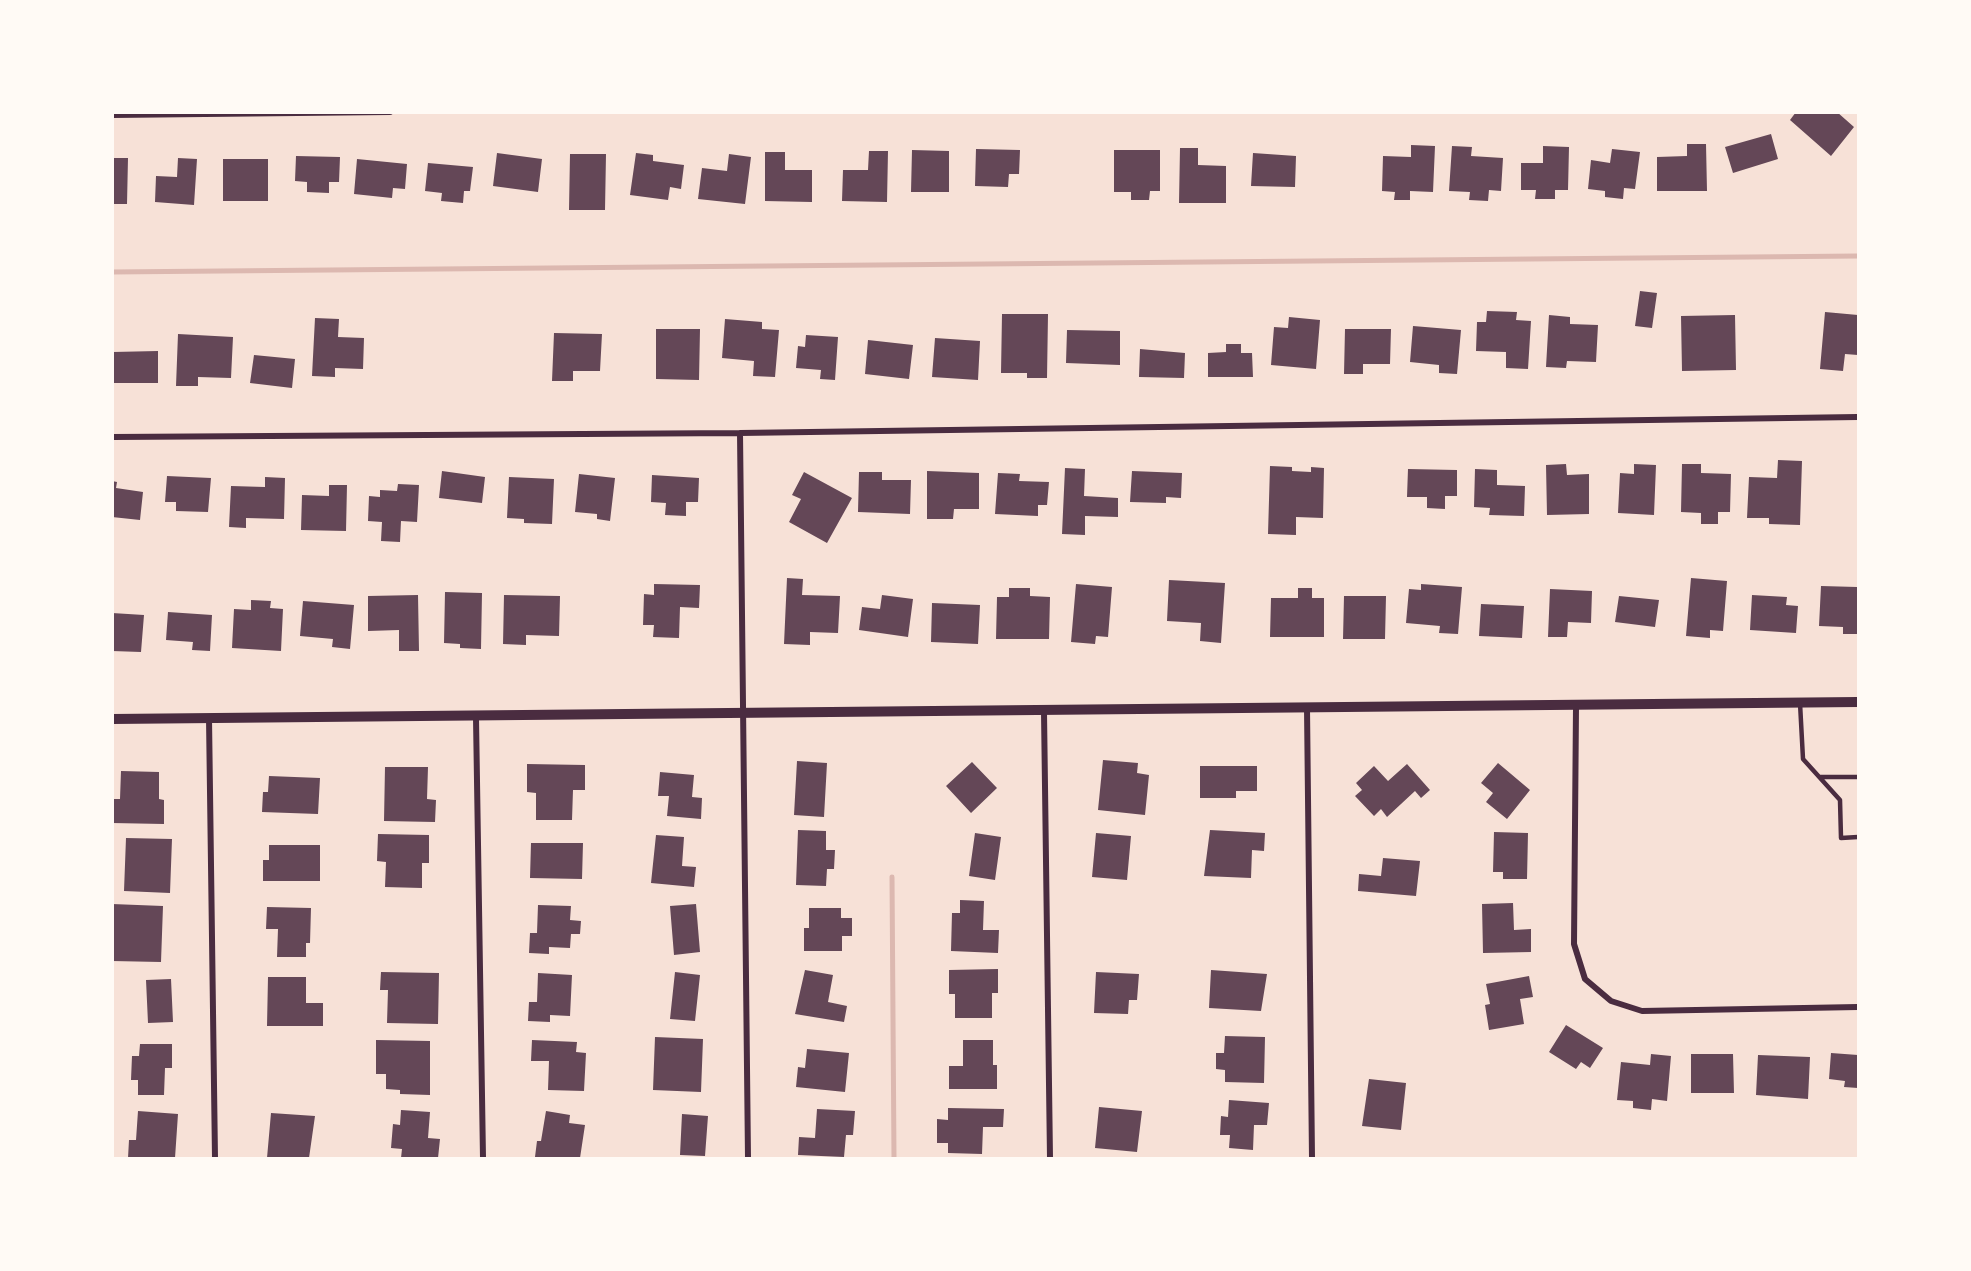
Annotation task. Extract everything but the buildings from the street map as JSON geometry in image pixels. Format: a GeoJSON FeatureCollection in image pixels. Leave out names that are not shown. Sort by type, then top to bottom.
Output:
{"type":"FeatureCollection","features":[{"type":"Feature","properties":{"kind":"street"},"geometry":{"type":"LineString","coordinates":[[112,116],[390,112]]}},
{"type":"Feature","properties":{"kind":"street"},"geometry":{"type":"LineString","coordinates":[[112,437],[740,433],[1858,417]]}},
{"type":"Feature","properties":{"kind":"street"},"geometry":{"type":"LineString","coordinates":[[740,433],[741,712],[748,1158]]}},
{"type":"Feature","properties":{"kind":"street"},"geometry":{"type":"LineString","coordinates":[[112,719],[476,718],[741,712],[1044,712],[1858,702]]}},
{"type":"Feature","properties":{"kind":"street"},"geometry":{"type":"LineString","coordinates":[[1576,707],[1574,944],[1585,980],[1611,1001],[1642,1011],[1858,1008]]}},
{"type":"Feature","properties":{"kind":"street"},"geometry":{"type":"LineString","coordinates":[[1306,708],[1312,1158]]}},
{"type":"Feature","properties":{"kind":"street"},"geometry":{"type":"LineString","coordinates":[[1044,712],[1050,1158]]}},
{"type":"Feature","properties":{"kind":"street"},"geometry":{"type":"LineString","coordinates":[[209,718],[215,1158]]}},
{"type":"Feature","properties":{"kind":"street"},"geometry":{"type":"LineString","coordinates":[[476,718],[483,1158]]}},
{"type":"Feature","properties":{"kind":"lane"},"geometry":{"type":"LineString","coordinates":[[1800,703],[1803,759],[1840,800],[1841,837],[1858,837]]}},
{"type":"Feature","properties":{"kind":"lane"},"geometry":{"type":"LineString","coordinates":[[1820,777],[1858,777]]}},
{"type":"Feature","properties":{"kind":"waterway"},"geometry":{"type":"LineString","coordinates":[[112,272],[1858,256]]}},
{"type":"Feature","properties":{"kind":"waterway"},"geometry":{"type":"LineString","coordinates":[[892,877],[894,1158]]}}]}
